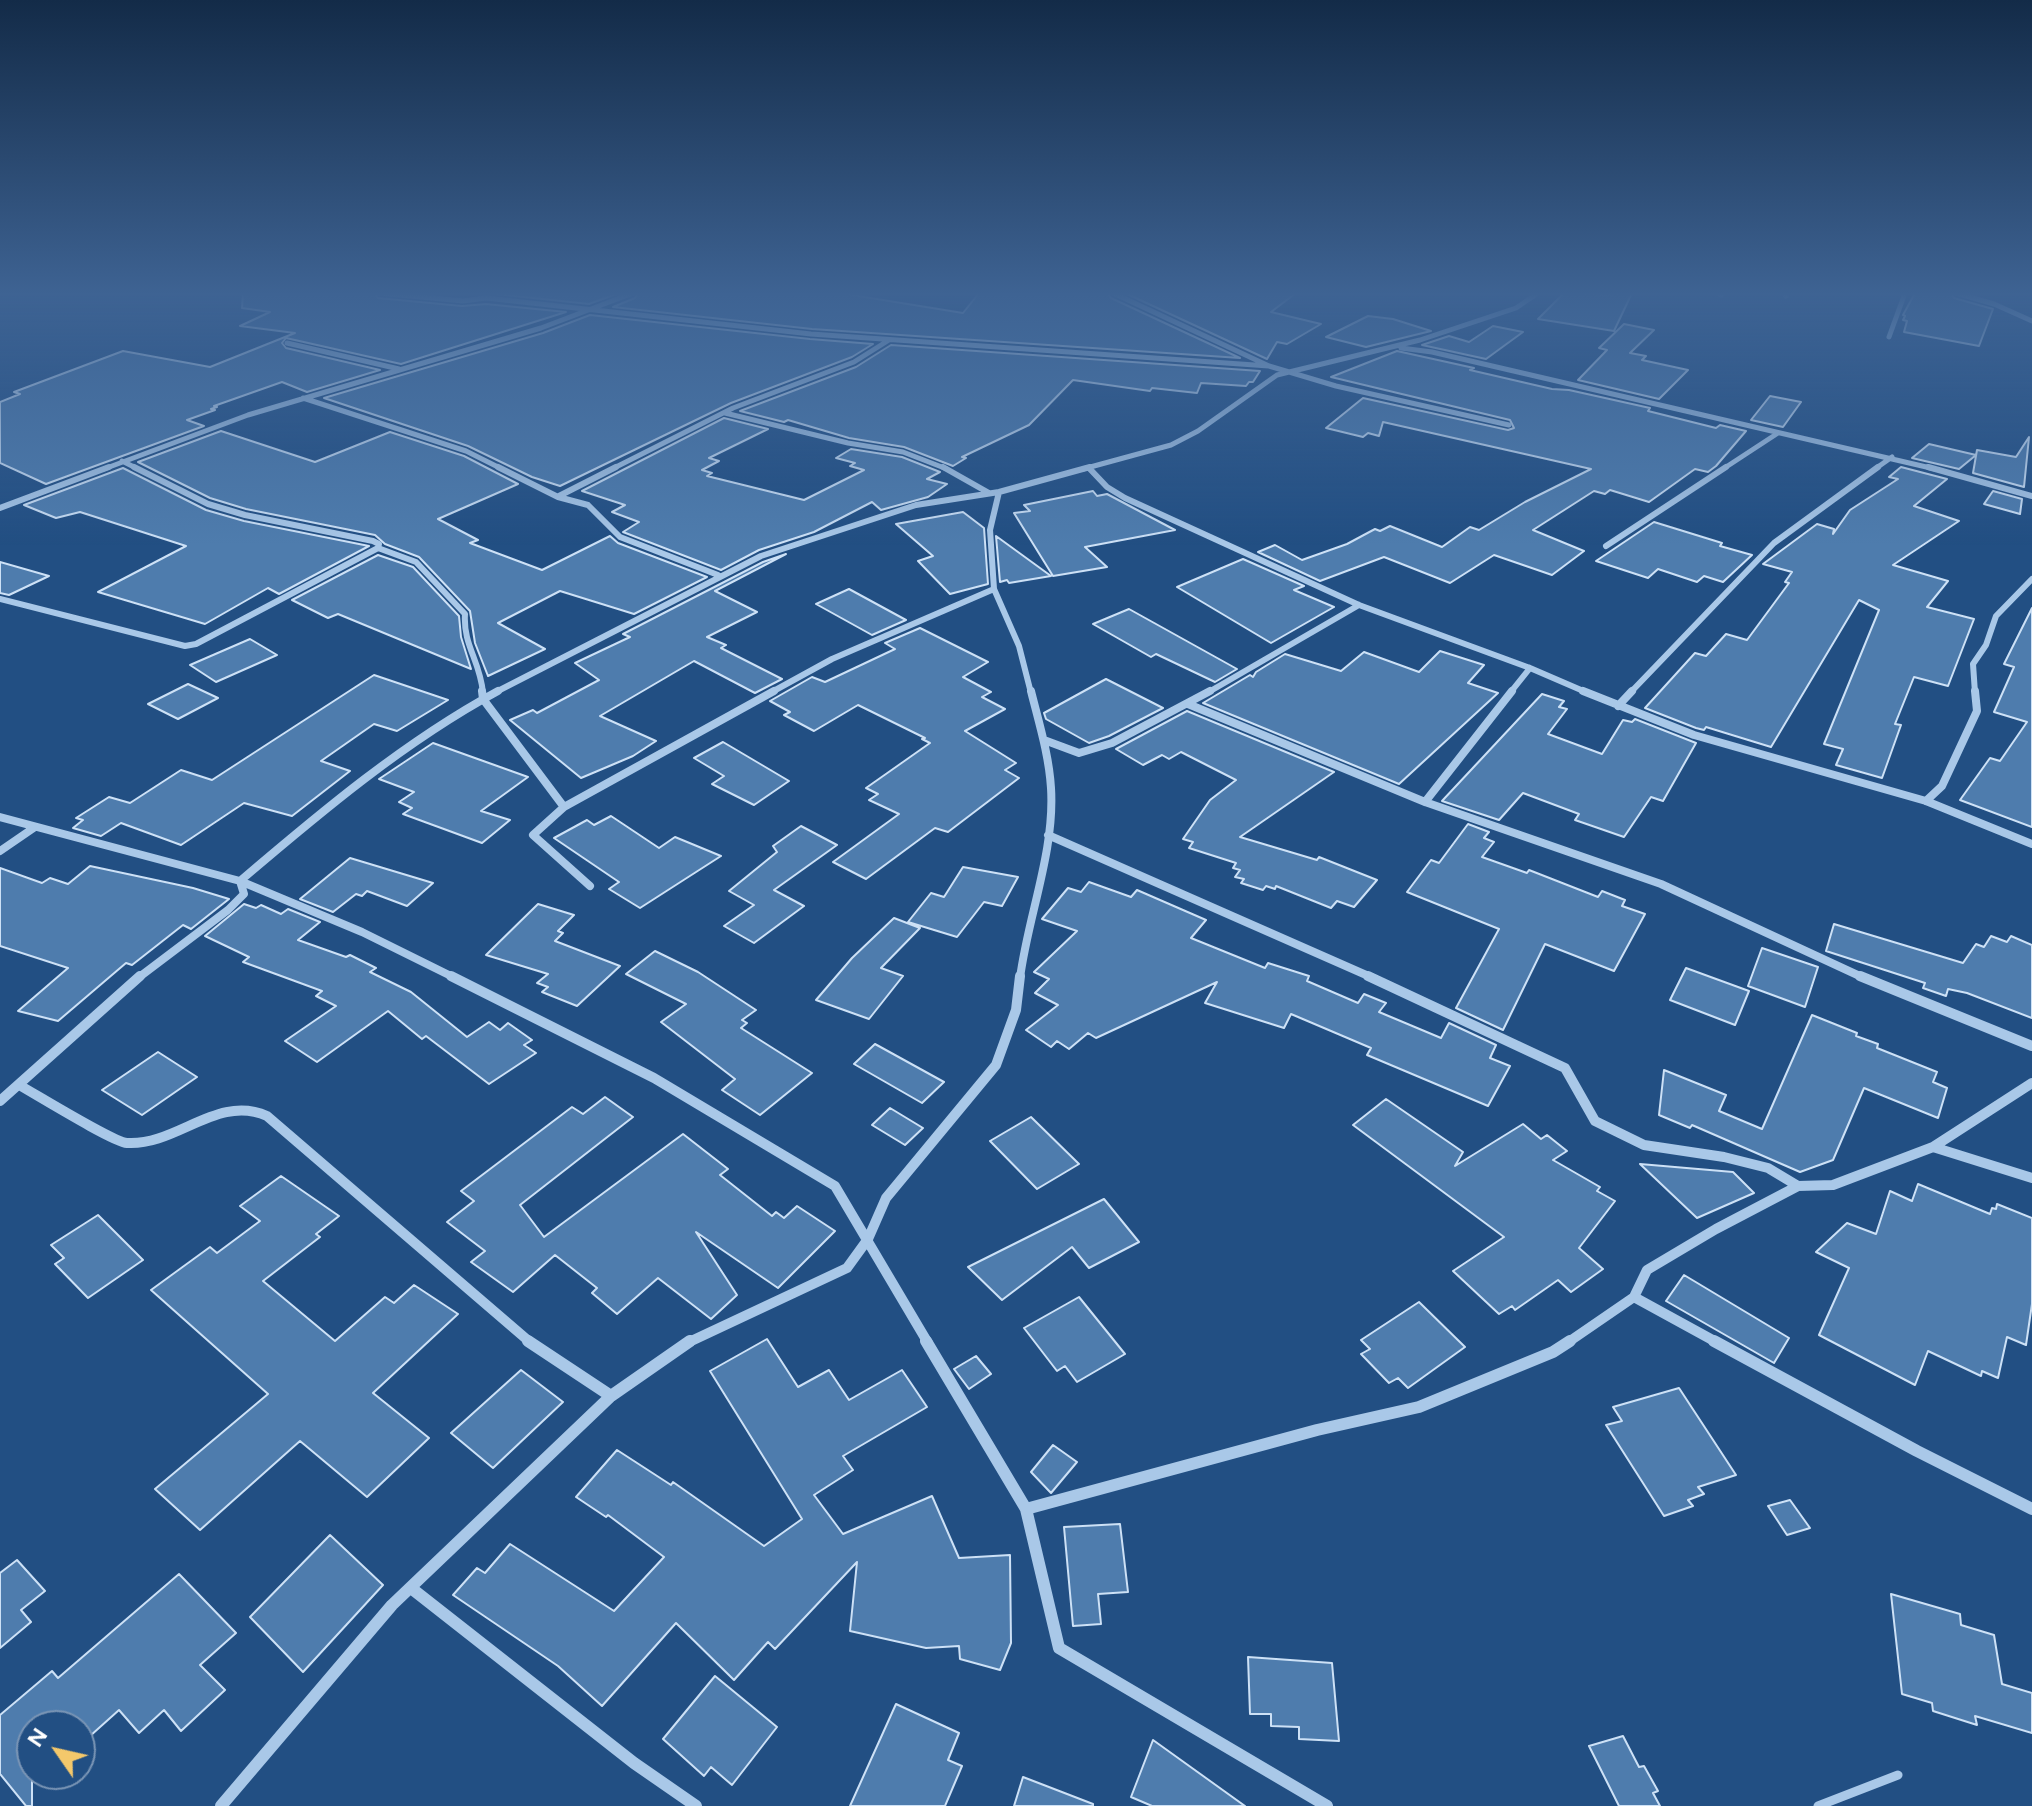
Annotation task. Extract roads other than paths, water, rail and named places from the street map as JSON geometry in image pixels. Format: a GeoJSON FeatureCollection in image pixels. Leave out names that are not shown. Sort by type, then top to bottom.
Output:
{"type":"FeatureCollection","features":[{"type":"Feature","properties":{"kind":"street"},"geometry":{"type":"LineString","coordinates":[[0,508],[122,461],[302,398],[372,377]]}},
{"type":"Feature","properties":{"kind":"street"},"geometry":{"type":"LineString","coordinates":[[558,497],[724,413],[815,377]]}},
{"type":"Feature","properties":{"kind":"street"},"geometry":{"type":"LineString","coordinates":[[240,881],[328,806],[412,745],[483,699],[718,575],[761,556],[916,505],[999,492],[1184,440],[1276,377]]}},
{"type":"Feature","properties":{"kind":"street"},"geometry":{"type":"LineString","coordinates":[[1309,377],[1509,425]]}},
{"type":"Feature","properties":{"kind":"street"},"geometry":{"type":"LineString","coordinates":[[1546,377],[1892,457],[2032,496]]}},
{"type":"Feature","properties":{"kind":"street"},"geometry":{"type":"LineString","coordinates":[[302,398],[466,451],[558,497],[588,505],[620,537],[718,575]]}},
{"type":"Feature","properties":{"kind":"street"},"geometry":{"type":"LineString","coordinates":[[724,413],[848,443],[903,452],[941,466],[990,493]]}},
{"type":"Feature","properties":{"kind":"street"},"geometry":{"type":"LineString","coordinates":[[1606,546],[1778,433]]}},
{"type":"Feature","properties":{"kind":"street"},"geometry":{"type":"LineString","coordinates":[[1618,706],[1774,543],[1892,457]]}},
{"type":"Feature","properties":{"kind":"street"},"geometry":{"type":"LineString","coordinates":[[122,461],[208,504],[245,515],[373,541],[379,544],[378,548]]}},
{"type":"Feature","properties":{"kind":"street"},"geometry":{"type":"LineString","coordinates":[[1089,468],[1107,487],[1136,504],[1359,605],[1530,668],[1694,735],[1926,801],[2032,844]]}},
{"type":"Feature","properties":{"kind":"street"},"geometry":{"type":"LineString","coordinates":[[221,1806],[392,1605],[611,1396],[695,1337],[847,1268],[868,1239],[886,1198],[996,1065],[1016,1010],[1024,949],[1048,835],[1051,790],[1044,740],[1019,646],[994,589],[990,530],[999,492]]}},
{"type":"Feature","properties":{"kind":"street"},"geometry":{"type":"LineString","coordinates":[[0,599],[185,646],[196,644],[378,548],[416,562],[465,614],[464,634],[481,670],[483,699],[564,807]]}},
{"type":"Feature","properties":{"kind":"street"},"geometry":{"type":"LineString","coordinates":[[1926,801],[1942,786],[1977,711],[1973,664],[1986,645],[1996,616],[2032,579]]}},
{"type":"Feature","properties":{"kind":"street"},"geometry":{"type":"LineString","coordinates":[[590,886],[533,835],[564,807],[832,659],[994,589]]}},
{"type":"Feature","properties":{"kind":"street"},"geometry":{"type":"LineString","coordinates":[[1044,740],[1079,753],[1112,743],[1188,704],[1359,605]]}},
{"type":"Feature","properties":{"kind":"street"},"geometry":{"type":"LineString","coordinates":[[1425,802],[1530,668]]}},
{"type":"Feature","properties":{"kind":"street"},"geometry":{"type":"LineString","coordinates":[[1188,704],[1425,802],[1661,884],[1865,979],[2032,1046]]}},
{"type":"Feature","properties":{"kind":"street"},"geometry":{"type":"LineString","coordinates":[[0,817],[240,881],[362,932],[654,1078],[835,1186],[1026,1509],[1059,1648],[1327,1806]]}},
{"type":"Feature","properties":{"kind":"street"},"geometry":{"type":"LineString","coordinates":[[0,851],[35,827]]}},
{"type":"Feature","properties":{"kind":"street"},"geometry":{"type":"LineString","coordinates":[[1048,835],[1277,934],[1565,1068],[1595,1121],[1644,1145],[1724,1157],[1768,1168],[1798,1186]]}},
{"type":"Feature","properties":{"kind":"street"},"geometry":{"type":"LineString","coordinates":[[1,1099],[144,973],[228,910],[244,894],[240,881]]}},
{"type":"Feature","properties":{"kind":"street"},"geometry":{"type":"LineString","coordinates":[[1026,1509],[1317,1430],[1419,1407],[1553,1352],[1634,1297],[1647,1270],[1798,1186],[1833,1185],[1933,1147],[2032,1083]]}},
{"type":"Feature","properties":{"kind":"street"},"geometry":{"type":"LineString","coordinates":[[19,1085],[123,1143],[143,1142],[232,1109],[253,1110],[267,1116],[518,1334],[611,1396]]}},
{"type":"Feature","properties":{"kind":"street"},"geometry":{"type":"LineString","coordinates":[[1933,1147],[2032,1178]]}},
{"type":"Feature","properties":{"kind":"street"},"geometry":{"type":"LineString","coordinates":[[1634,1297],[1917,1451],[2032,1509]]}},
{"type":"Feature","properties":{"kind":"street"},"geometry":{"type":"LineString","coordinates":[[411,1588],[634,1763],[696,1806]]}},
{"type":"Feature","properties":{"kind":"lane"},"geometry":{"type":"LineString","coordinates":[[1818,1806],[1898,1775]]}}]}
